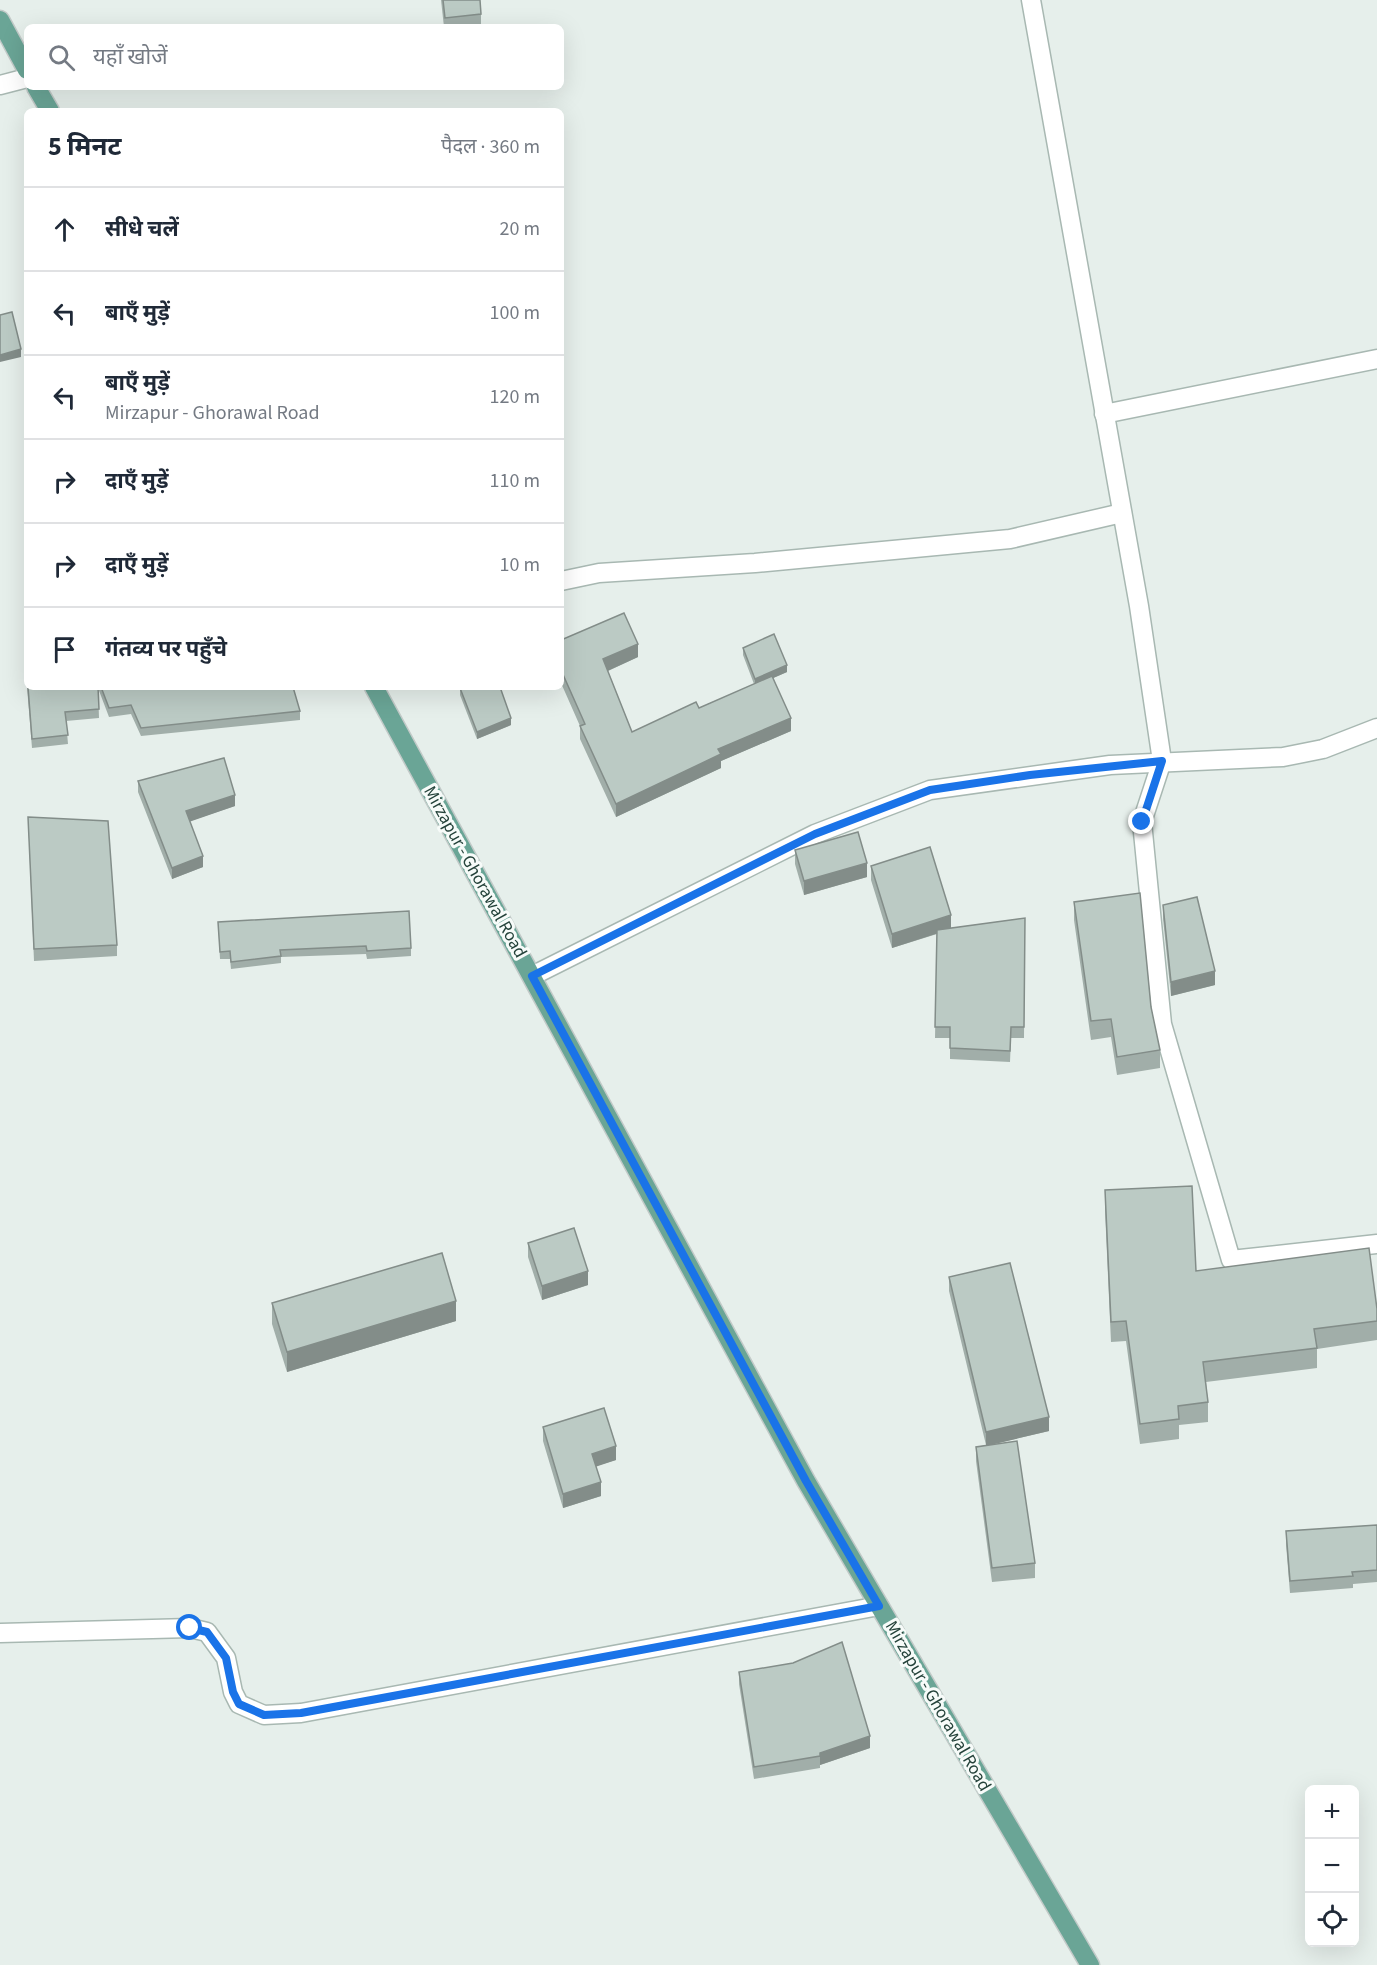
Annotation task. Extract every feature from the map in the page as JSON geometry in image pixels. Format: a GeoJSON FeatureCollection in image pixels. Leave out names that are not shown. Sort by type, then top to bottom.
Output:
{"type":"FeatureCollection","features":[{"type":"Feature","properties":{"kind":"main road"},"geometry":{"type":"LineString","coordinates":[[0,20],[24,64]]}},
{"type":"Feature","properties":{"kind":"main road"},"geometry":{"type":"LineString","coordinates":[[38,90],[48,108]]}},
{"type":"Feature","properties":{"kind":"main road","name":"Mirzapur - Ghorawal Road"},"geometry":{"type":"LineString","coordinates":[[376,690],[806,1481],[1090,1965]]}},
{"type":"Feature","properties":{"kind":"street"},"geometry":{"type":"LineString","coordinates":[[1031,0],[1122,513],[1162,761],[1142,822],[1162,1024],[1231,1260],[1377,1244]]}},
{"type":"Feature","properties":{"kind":"street"},"geometry":{"type":"LineString","coordinates":[[0,85],[24,79]]}},
{"type":"Feature","properties":{"kind":"street"},"geometry":{"type":"LineString","coordinates":[[1104,414],[1377,359]]}},
{"type":"Feature","properties":{"kind":"street"},"geometry":{"type":"LineString","coordinates":[[564,580],[599,573],[755,563],[1010,539],[1122,513]]}},
{"type":"Feature","properties":{"kind":"street"},"geometry":{"type":"LineString","coordinates":[[532,976],[815,834],[930,790],[1030,775],[1162,761],[1283,757],[1323,749],[1377,728]]}},
{"type":"Feature","properties":{"kind":"street"},"geometry":{"type":"LineString","coordinates":[[0,1633],[190,1628],[207,1632],[226,1658],[233,1692],[239,1704],[264,1715],[312,1711],[879,1606]]}},
{"type":"Feature","properties":{"kind":"building"},"geometry":{"type":"Polygon","coordinates":[[[443,0],[480,0],[481,14],[445,18],[443,0]]]}},
{"type":"Feature","properties":{"kind":"building"},"geometry":{"type":"Polygon","coordinates":[[[12,312],[21,349],[0,355],[0,315],[12,312]]]}},
{"type":"Feature","properties":{"kind":"building"},"geometry":{"type":"Polygon","coordinates":[[[624,613],[638,644],[603,659],[632,732],[696,702],[699,708],[772,676],[791,718],[718,749],[721,754],[616,804],[580,726],[585,724],[564,677],[564,639],[624,613]]]}},
{"type":"Feature","properties":{"kind":"building"},"geometry":{"type":"Polygon","coordinates":[[[774,634],[787,665],[755,679],[743,648],[774,634]]]}},
{"type":"Feature","properties":{"kind":"building"},"geometry":{"type":"Polygon","coordinates":[[[28,690],[98,690],[99,709],[65,712],[68,735],[32,739],[28,690]]]}},
{"type":"Feature","properties":{"kind":"building"},"geometry":{"type":"Polygon","coordinates":[[[102,690],[294,690],[300,711],[141,728],[131,705],[109,708],[102,690]]]}},
{"type":"Feature","properties":{"kind":"building"},"geometry":{"type":"Polygon","coordinates":[[[461,690],[501,690],[511,718],[477,732],[461,690]]]}},
{"type":"Feature","properties":{"kind":"building"},"geometry":{"type":"Polygon","coordinates":[[[224,758],[235,795],[186,811],[203,856],[172,868],[138,781],[224,758]]]}},
{"type":"Feature","properties":{"kind":"building"},"geometry":{"type":"Polygon","coordinates":[[[28,817],[108,821],[117,945],[34,949],[28,817]]]}},
{"type":"Feature","properties":{"kind":"building"},"geometry":{"type":"Polygon","coordinates":[[[858,832],[867,863],[804,881],[795,850],[858,832]]]}},
{"type":"Feature","properties":{"kind":"building"},"geometry":{"type":"Polygon","coordinates":[[[930,847],[951,915],[892,934],[871,866],[930,847]]]}},
{"type":"Feature","properties":{"kind":"building"},"geometry":{"type":"Polygon","coordinates":[[[1140,893],[1151,1007],[1160,1050],[1117,1057],[1111,1019],[1091,1021],[1074,902],[1140,893]]]}},
{"type":"Feature","properties":{"kind":"building"},"geometry":{"type":"Polygon","coordinates":[[[1197,897],[1215,971],[1171,982],[1163,905],[1197,897]]]}},
{"type":"Feature","properties":{"kind":"building"},"geometry":{"type":"Polygon","coordinates":[[[409,911],[411,948],[367,951],[366,946],[280,950],[281,956],[231,962],[230,951],[220,952],[218,922],[409,911]]]}},
{"type":"Feature","properties":{"kind":"building"},"geometry":{"type":"Polygon","coordinates":[[[1025,918],[1024,1027],[1011,1027],[1010,1051],[950,1048],[950,1027],[935,1027],[937,930],[1025,918]]]}},
{"type":"Feature","properties":{"kind":"building"},"geometry":{"type":"Polygon","coordinates":[[[1192,1186],[1196,1271],[1369,1248],[1377,1321],[1314,1329],[1317,1348],[1203,1362],[1208,1402],[1178,1406],[1179,1419],[1140,1424],[1126,1321],[1111,1322],[1105,1190],[1192,1186]]]}},
{"type":"Feature","properties":{"kind":"building"},"geometry":{"type":"Polygon","coordinates":[[[574,1228],[588,1271],[542,1286],[528,1243],[574,1228]]]}},
{"type":"Feature","properties":{"kind":"building"},"geometry":{"type":"Polygon","coordinates":[[[442,1253],[456,1301],[287,1352],[272,1303],[442,1253]]]}},
{"type":"Feature","properties":{"kind":"building"},"geometry":{"type":"Polygon","coordinates":[[[1010,1263],[1049,1417],[986,1432],[949,1277],[1010,1263]]]}},
{"type":"Feature","properties":{"kind":"building"},"geometry":{"type":"Polygon","coordinates":[[[604,1408],[616,1446],[592,1454],[601,1482],[563,1494],[543,1427],[604,1408]]]}},
{"type":"Feature","properties":{"kind":"building"},"geometry":{"type":"Polygon","coordinates":[[[1017,1441],[1035,1563],[992,1568],[976,1447],[1017,1441]]]}},
{"type":"Feature","properties":{"kind":"building"},"geometry":{"type":"Polygon","coordinates":[[[1377,1525],[1377,1570],[1352,1572],[1353,1576],[1290,1581],[1286,1531],[1377,1525]]]}},
{"type":"Feature","properties":{"kind":"building"},"geometry":{"type":"Polygon","coordinates":[[[842,1642],[870,1736],[820,1753],[820,1756],[754,1767],[739,1672],[793,1663],[842,1642]]]}},
{"type":"Feature","properties":{"kind":"route"},"geometry":{"type":"LineString","coordinates":[[190,1628],[207,1632],[226,1658],[233,1692],[239,1704],[264,1715],[301,1713],[879,1606],[806,1481],[532,976],[815,834],[930,790],[1030,775],[1162,761],[1142,822]]}}]}
